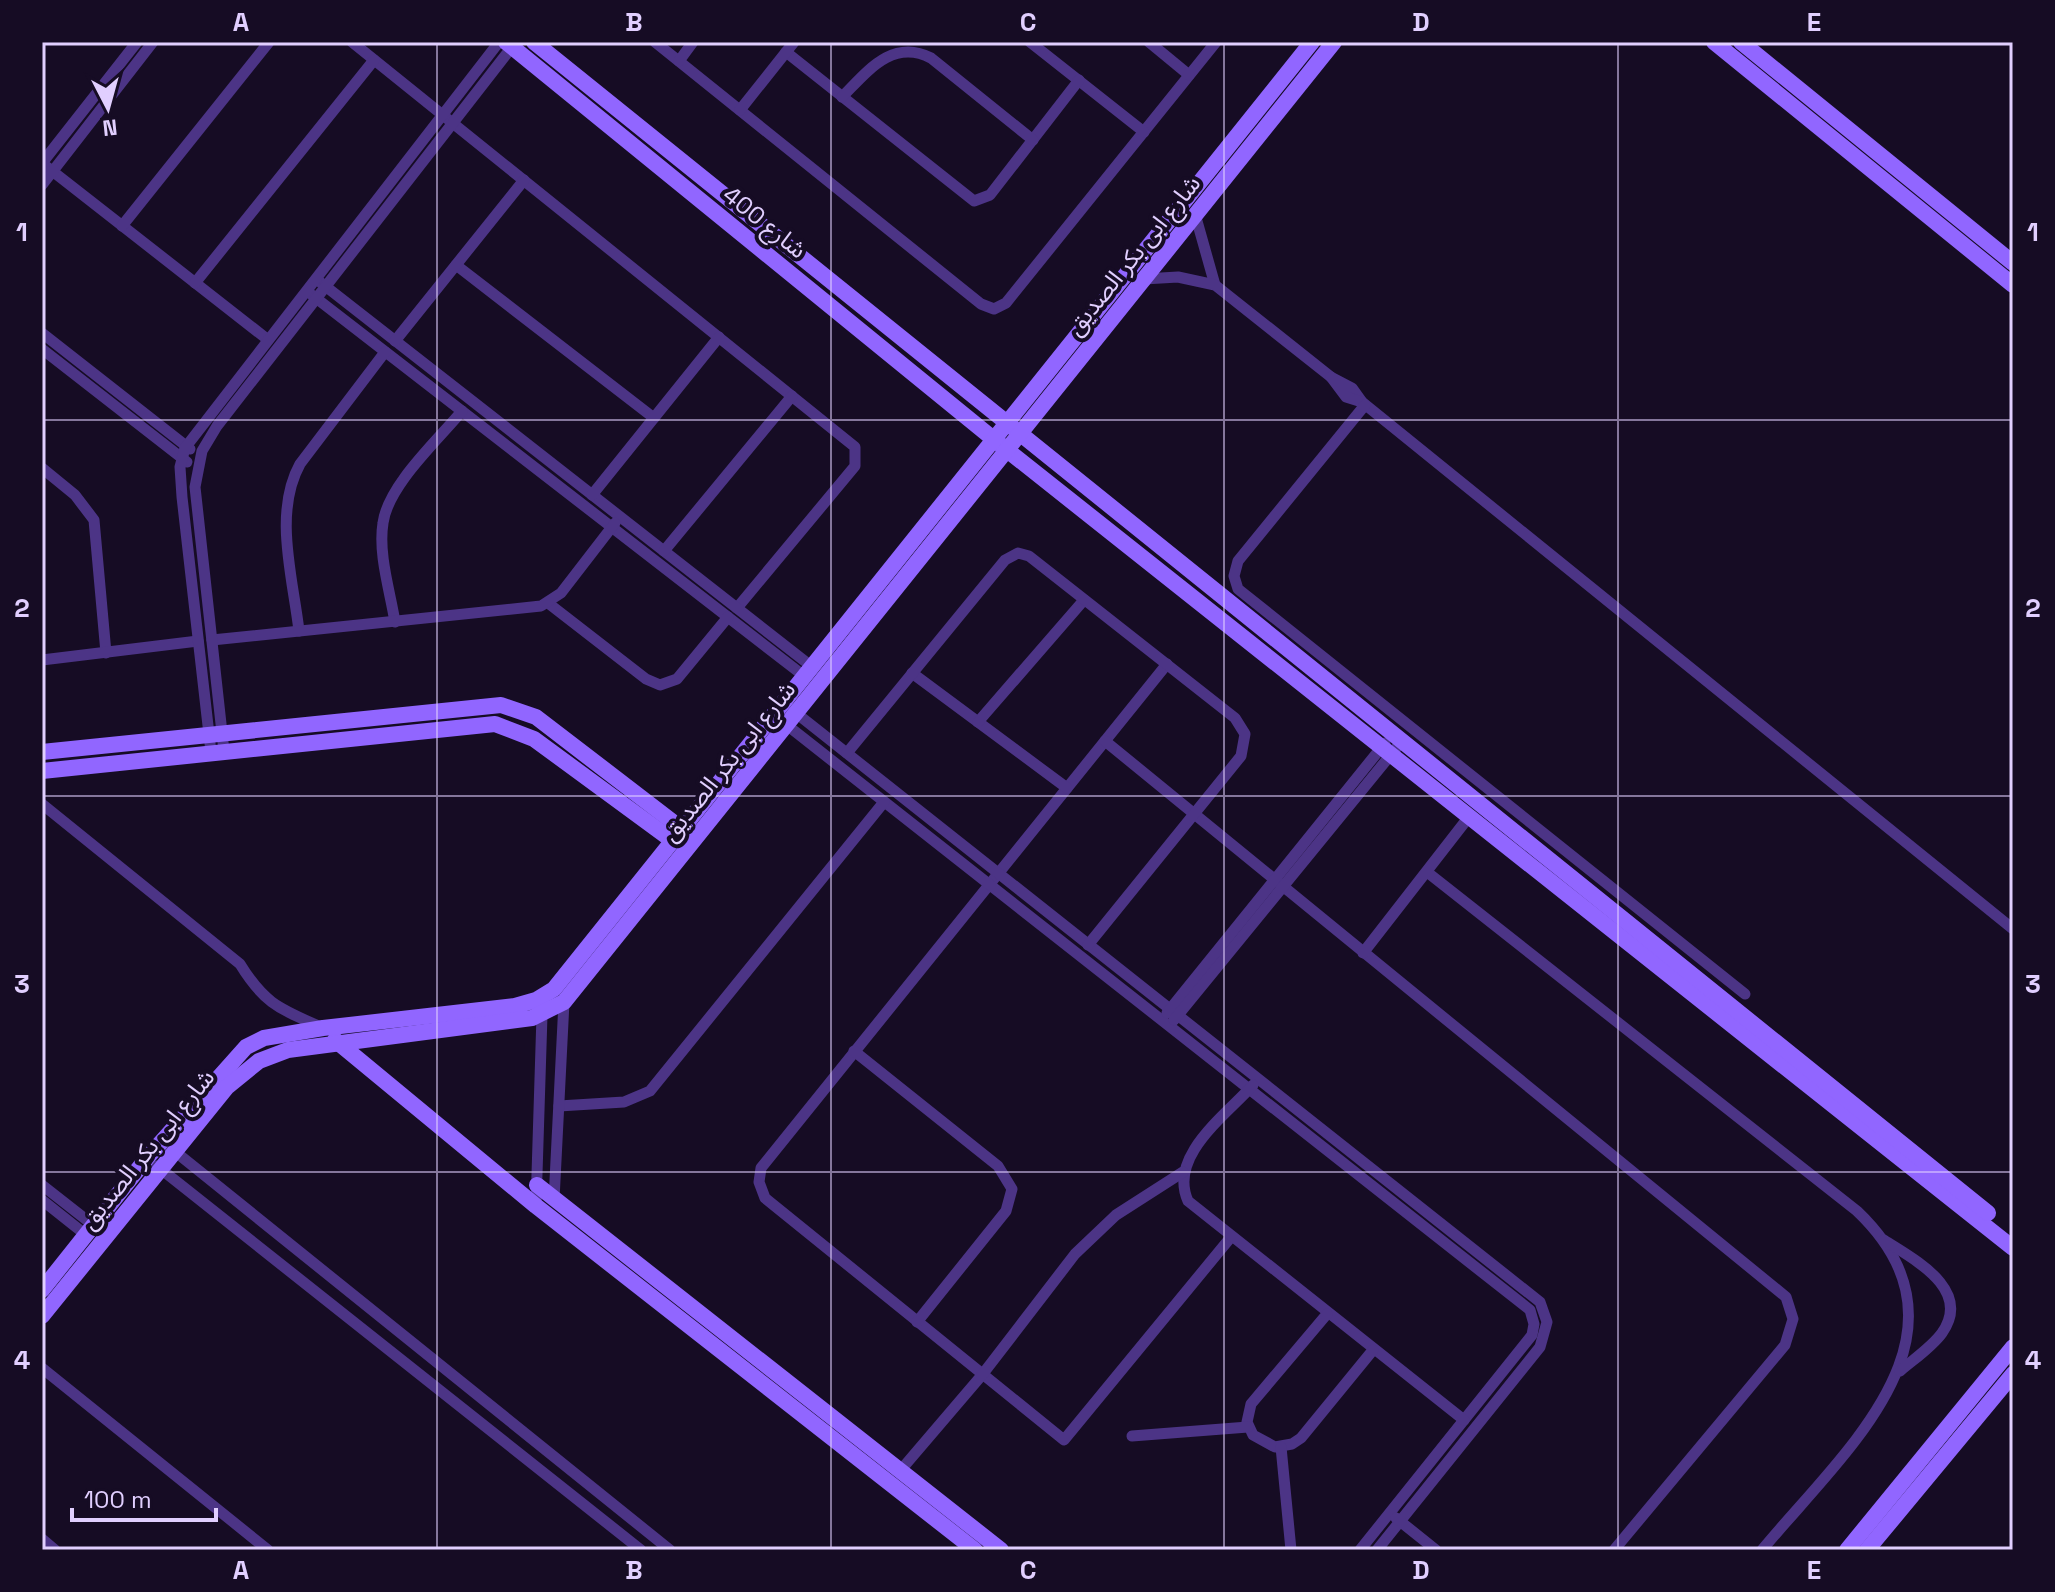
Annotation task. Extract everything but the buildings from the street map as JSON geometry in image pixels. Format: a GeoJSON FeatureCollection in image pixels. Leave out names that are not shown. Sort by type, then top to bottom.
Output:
{"type":"FeatureCollection","features":[{"type":"Feature","properties":{"kind":"main road","name":"شارع 400"},"geometry":{"type":"LineString","coordinates":[[534,42],[1397,737],[1989,1221]]}},
{"type":"Feature","properties":{"kind":"main road","name":"شارع ابى بكر الصديق"},"geometry":{"type":"LineString","coordinates":[[42,1290],[147,1158],[168,1146],[240,1074],[288,1050],[542,1015],[564,1002],[792,719],[1000,444],[1007,422],[1312,42]]}},
{"type":"Feature","properties":{"kind":"main road","name":"شارع ابى بكر الصديق"},"geometry":{"type":"LineString","coordinates":[[42,1316],[161,1169],[168,1146],[246,1047],[264,1038],[323,1028],[515,1006],[536,1000],[554,989],[807,671],[1000,444],[1021,433],[1334,42]]}},
{"type":"Feature","properties":{"kind":"main road"},"geometry":{"type":"LineString","coordinates":[[1714,42],[2013,285]]}},
{"type":"Feature","properties":{"kind":"main road"},"geometry":{"type":"LineString","coordinates":[[1741,42],[2013,263]]}},
{"type":"Feature","properties":{"kind":"main road","name":"شارع 400"},"geometry":{"type":"LineString","coordinates":[[506,44],[1468,818],[1989,1221]]}},
{"type":"Feature","properties":{"kind":"main road"},"geometry":{"type":"LineString","coordinates":[[42,771],[217,743],[492,705],[510,706],[536,717],[677,835]]}},
{"type":"Feature","properties":{"kind":"main road"},"geometry":{"type":"LineString","coordinates":[[42,752],[217,743]]}},
{"type":"Feature","properties":{"kind":"main road"},"geometry":{"type":"LineString","coordinates":[[323,1028],[536,1206],[975,1550]]}},
{"type":"Feature","properties":{"kind":"main road"},"geometry":{"type":"LineString","coordinates":[[537,1185],[1001,1550]]}},
{"type":"Feature","properties":{"kind":"main road"},"geometry":{"type":"LineString","coordinates":[[553,1219],[554,1200]]}},
{"type":"Feature","properties":{"kind":"main road"},"geometry":{"type":"LineString","coordinates":[[1989,1221],[2013,1233]]}},
{"type":"Feature","properties":{"kind":"main road"},"geometry":{"type":"LineString","coordinates":[[1989,1221],[2013,1248]]}},
{"type":"Feature","properties":{"kind":"main road"},"geometry":{"type":"LineString","coordinates":[[1847,1550],[2013,1347]]}},
{"type":"Feature","properties":{"kind":"main road"},"geometry":{"type":"LineString","coordinates":[[1867,1550],[2013,1374]]}},
{"type":"Feature","properties":{"kind":"street"},"geometry":{"type":"LineString","coordinates":[[137,42],[42,163],[267,339]]}},
{"type":"Feature","properties":{"kind":"street"},"geometry":{"type":"LineString","coordinates":[[42,185],[153,42]]}},
{"type":"Feature","properties":{"kind":"street"},"geometry":{"type":"LineString","coordinates":[[122,226],[269,42]]}},
{"type":"Feature","properties":{"kind":"street"},"geometry":{"type":"LineString","coordinates":[[352,42],[852,444],[857,463],[677,679],[660,685],[646,679],[548,603]]}},
{"type":"Feature","properties":{"kind":"street"},"geometry":{"type":"LineString","coordinates":[[655,42],[981,304],[994,309],[1006,303],[1216,42]]}},
{"type":"Feature","properties":{"kind":"street"},"geometry":{"type":"LineString","coordinates":[[679,61],[693,42]]}},
{"type":"Feature","properties":{"kind":"street"},"geometry":{"type":"LineString","coordinates":[[1030,42],[1144,132]]}},
{"type":"Feature","properties":{"kind":"street"},"geometry":{"type":"LineString","coordinates":[[1149,42],[1189,75]]}},
{"type":"Feature","properties":{"kind":"street"},"geometry":{"type":"LineString","coordinates":[[217,743],[198,641],[181,486],[182,458],[187,446],[305,290],[442,115],[506,44]]}},
{"type":"Feature","properties":{"kind":"street"},"geometry":{"type":"LineString","coordinates":[[217,743],[212,640],[197,470],[200,456],[211,434],[453,123],[506,44]]}},
{"type":"Feature","properties":{"kind":"street"},"geometry":{"type":"LineString","coordinates":[[740,110],[790,47],[842,97],[974,201],[990,195],[1079,80]]}},
{"type":"Feature","properties":{"kind":"street"},"geometry":{"type":"LineString","coordinates":[[842,97],[876,63],[887,56],[912,51],[931,58],[1033,140]]}},
{"type":"Feature","properties":{"kind":"street"},"geometry":{"type":"LineString","coordinates":[[195,283],[374,60]]}},
{"type":"Feature","properties":{"kind":"street"},"geometry":{"type":"LineString","coordinates":[[395,341],[524,180]]}},
{"type":"Feature","properties":{"kind":"street"},"geometry":{"type":"LineString","coordinates":[[1195,214],[1215,285]]}},
{"type":"Feature","properties":{"kind":"street"},"geometry":{"type":"LineString","coordinates":[[456,265],[654,418]]}},
{"type":"Feature","properties":{"kind":"street"},"geometry":{"type":"LineString","coordinates":[[1144,279],[1178,277],[1215,285],[1331,377],[1352,388],[1364,404],[2013,929]]}},
{"type":"Feature","properties":{"kind":"street"},"geometry":{"type":"LineString","coordinates":[[315,278],[664,551],[732,613]]}},
{"type":"Feature","properties":{"kind":"street"},"geometry":{"type":"LineString","coordinates":[[305,290],[612,527],[807,671]]}},
{"type":"Feature","properties":{"kind":"street"},"geometry":{"type":"LineString","coordinates":[[42,333],[200,456]]}},
{"type":"Feature","properties":{"kind":"street"},"geometry":{"type":"LineString","coordinates":[[592,495],[719,337]]}},
{"type":"Feature","properties":{"kind":"street"},"geometry":{"type":"LineString","coordinates":[[42,349],[197,470]]}},
{"type":"Feature","properties":{"kind":"street"},"geometry":{"type":"LineString","coordinates":[[299,631],[286,512],[291,483],[300,464],[385,352]]}},
{"type":"Feature","properties":{"kind":"street"},"geometry":{"type":"LineString","coordinates":[[664,551],[792,396]]}},
{"type":"Feature","properties":{"kind":"street"},"geometry":{"type":"LineString","coordinates":[[1364,404],[1238,561],[1234,576],[1238,589],[1745,994]]}},
{"type":"Feature","properties":{"kind":"street"},"geometry":{"type":"LineString","coordinates":[[395,622],[383,541],[385,513],[396,490],[462,411]]}},
{"type":"Feature","properties":{"kind":"street"},"geometry":{"type":"LineString","coordinates":[[42,468],[75,495],[94,520],[106,653]]}},
{"type":"Feature","properties":{"kind":"street"},"geometry":{"type":"LineString","coordinates":[[212,640],[531,609],[548,603],[561,593],[620,517]]}},
{"type":"Feature","properties":{"kind":"street"},"geometry":{"type":"LineString","coordinates":[[847,753],[1013,554],[1029,556],[1235,718],[1245,734],[1241,756],[1088,945]]}},
{"type":"Feature","properties":{"kind":"street"},"geometry":{"type":"LineString","coordinates":[[978,722],[1084,600]]}},
{"type":"Feature","properties":{"kind":"street"},"geometry":{"type":"LineString","coordinates":[[42,660],[198,641]]}},
{"type":"Feature","properties":{"kind":"street"},"geometry":{"type":"LineString","coordinates":[[1167,664],[761,1168],[760,1190],[765,1198],[1064,1440],[1231,1237]]}},
{"type":"Feature","properties":{"kind":"street"},"geometry":{"type":"LineString","coordinates":[[912,673],[1067,788]]}},
{"type":"Feature","properties":{"kind":"street"},"geometry":{"type":"LineString","coordinates":[[778,708],[884,802],[1530,1310],[1534,1324],[1532,1335],[1360,1550]]}},
{"type":"Feature","properties":{"kind":"street"},"geometry":{"type":"LineString","coordinates":[[792,719],[847,753],[1540,1302],[1546,1315],[1547,1329],[1540,1347],[1377,1550]]}},
{"type":"Feature","properties":{"kind":"street"},"geometry":{"type":"LineString","coordinates":[[1165,1024],[1397,737]]}},
{"type":"Feature","properties":{"kind":"street"},"geometry":{"type":"LineString","coordinates":[[1105,741],[1363,953],[1641,1175],[1781,1292],[1789,1304],[1793,1326],[1785,1345],[1614,1550]]}},
{"type":"Feature","properties":{"kind":"street"},"geometry":{"type":"LineString","coordinates":[[559,1106],[624,1102],[650,1091],[884,802]]}},
{"type":"Feature","properties":{"kind":"street"},"geometry":{"type":"LineString","coordinates":[[42,804],[240,964],[254,987],[271,1004],[323,1028]]}},
{"type":"Feature","properties":{"kind":"street"},"geometry":{"type":"LineString","coordinates":[[1363,953],[1468,818]]}},
{"type":"Feature","properties":{"kind":"street"},"geometry":{"type":"LineString","coordinates":[[1427,872],[1857,1211],[1880,1238],[1898,1270],[1906,1298],[1907,1342],[1900,1371],[1877,1412],[1762,1550]]}},
{"type":"Feature","properties":{"kind":"street"},"geometry":{"type":"LineString","coordinates":[[554,1200],[564,1002]]}},
{"type":"Feature","properties":{"kind":"street"},"geometry":{"type":"LineString","coordinates":[[536,1206],[542,1015]]}},
{"type":"Feature","properties":{"kind":"street"},"geometry":{"type":"LineString","coordinates":[[854,1051],[998,1166],[1012,1189],[1006,1211],[917,1322]]}},
{"type":"Feature","properties":{"kind":"street"},"geometry":{"type":"LineString","coordinates":[[1258,1080],[1192,1152],[1183,1172],[1183,1187],[1193,1207],[1464,1420]]}},
{"type":"Feature","properties":{"kind":"street"},"geometry":{"type":"LineString","coordinates":[[168,1146],[670,1550]]}},
{"type":"Feature","properties":{"kind":"street"},"geometry":{"type":"LineString","coordinates":[[147,1158],[641,1550]]}},
{"type":"Feature","properties":{"kind":"street"},"geometry":{"type":"LineString","coordinates":[[900,1471],[982,1375],[1090,1239],[1116,1215],[1183,1172]]}},
{"type":"Feature","properties":{"kind":"street"},"geometry":{"type":"LineString","coordinates":[[42,1185],[90,1230]]}},
{"type":"Feature","properties":{"kind":"street"},"geometry":{"type":"LineString","coordinates":[[42,1200],[90,1230]]}},
{"type":"Feature","properties":{"kind":"street"},"geometry":{"type":"LineString","coordinates":[[1880,1238],[1937,1277],[1950,1301],[1947,1323],[1940,1336],[1900,1371]]}},
{"type":"Feature","properties":{"kind":"street"},"geometry":{"type":"LineString","coordinates":[[1248,1427],[1251,1404],[1327,1314]]}},
{"type":"Feature","properties":{"kind":"street"},"geometry":{"type":"LineString","coordinates":[[1132,1436],[1248,1427],[1264,1443],[1281,1447],[1301,1438],[1373,1350]]}},
{"type":"Feature","properties":{"kind":"street"},"geometry":{"type":"LineString","coordinates":[[42,1368],[268,1550]]}},
{"type":"Feature","properties":{"kind":"street"},"geometry":{"type":"LineString","coordinates":[[1281,1447],[1291,1550]]}},
{"type":"Feature","properties":{"kind":"street"},"geometry":{"type":"LineString","coordinates":[[1390,1513],[1436,1550]]}},
{"type":"Feature","properties":{"kind":"street"},"geometry":{"type":"LineString","coordinates":[[42,1539],[55,1550]]}}]}
